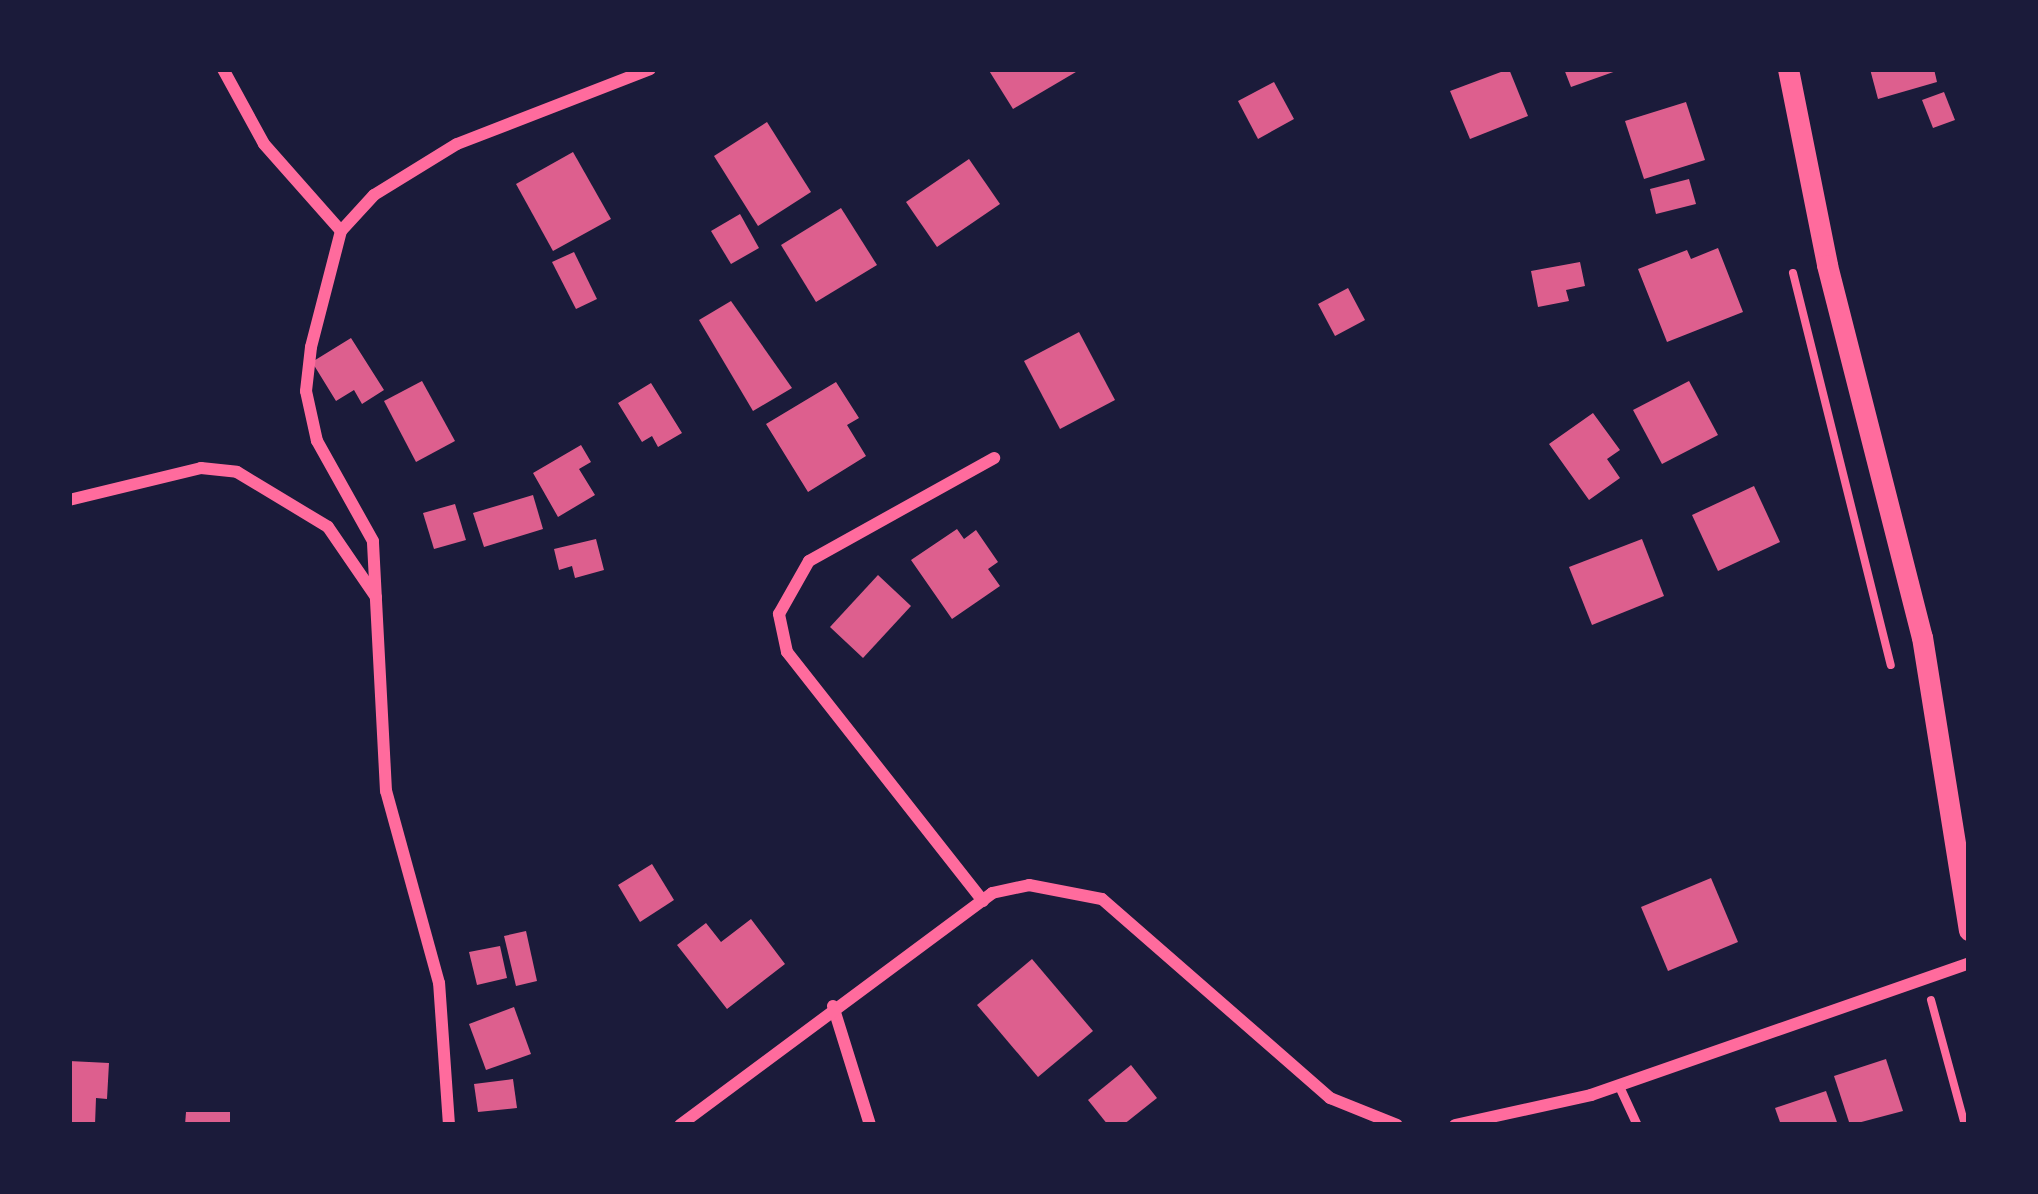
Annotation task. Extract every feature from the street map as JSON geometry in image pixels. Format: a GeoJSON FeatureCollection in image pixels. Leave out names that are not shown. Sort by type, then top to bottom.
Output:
{"type":"FeatureCollection","features":[{"type":"Feature","properties":{"kind":"street"},"geometry":{"type":"LineString","coordinates":[[223,69],[252,128],[341,231]]}},
{"type":"Feature","properties":{"kind":"street"},"geometry":{"type":"LineString","coordinates":[[449,1125],[439,983],[386,791],[374,542],[317,441],[305,391],[341,231],[374,195],[457,144],[650,69]]}},
{"type":"Feature","properties":{"kind":"street"},"geometry":{"type":"LineString","coordinates":[[1788,69],[1826,266],[1922,637],[1969,930]]}},
{"type":"Feature","properties":{"kind":"street"},"geometry":{"type":"LineString","coordinates":[[983,901],[787,652],[779,614],[809,560],[994,458]]}},
{"type":"Feature","properties":{"kind":"street"},"geometry":{"type":"LineString","coordinates":[[69,500],[185,471],[237,472],[328,527],[376,598]]}},
{"type":"Feature","properties":{"kind":"street"},"geometry":{"type":"LineString","coordinates":[[680,1125],[833,1006],[983,901],[1029,885],[1102,899],[1330,1099],[1397,1125]]}},
{"type":"Feature","properties":{"kind":"street"},"geometry":{"type":"LineString","coordinates":[[1455,1125],[1618,1084],[1969,963]]}},
{"type":"Feature","properties":{"kind":"street"},"geometry":{"type":"LineString","coordinates":[[833,1006],[870,1125]]}},
{"type":"Feature","properties":{"kind":"lane"},"geometry":{"type":"LineString","coordinates":[[1618,1084],[1637,1125]]}},
{"type":"Feature","properties":{"kind":"path"},"geometry":{"type":"LineString","coordinates":[[1792,268],[1895,680]]}},
{"type":"Feature","properties":{"kind":"path"},"geometry":{"type":"LineString","coordinates":[[1933,975],[1930,1018],[1965,1125]]}},
{"type":"Feature","properties":{"kind":"building"},"geometry":{"type":"Polygon","coordinates":[[[988,69],[1081,69],[1013,109],[988,69]]]}},
{"type":"Feature","properties":{"kind":"building"},"geometry":{"type":"Polygon","coordinates":[[[1509,69],[1528,116],[1470,139],[1450,91],[1509,69]]]}},
{"type":"Feature","properties":{"kind":"building"},"geometry":{"type":"Polygon","coordinates":[[[1564,69],[1619,69],[1619,70],[1571,87],[1564,69]]]}},
{"type":"Feature","properties":{"kind":"building"},"geometry":{"type":"Polygon","coordinates":[[[1870,69],[1934,69],[1937,82],[1878,99],[1870,69]]]}},
{"type":"Feature","properties":{"kind":"building"},"geometry":{"type":"Polygon","coordinates":[[[1274,82],[1294,119],[1258,139],[1238,101],[1274,82]]]}},
{"type":"Feature","properties":{"kind":"building"},"geometry":{"type":"Polygon","coordinates":[[[1944,92],[1955,120],[1933,128],[1922,100],[1944,92]]]}},
{"type":"Feature","properties":{"kind":"building"},"geometry":{"type":"Polygon","coordinates":[[[1686,102],[1705,160],[1644,179],[1625,121],[1686,102]]]}},
{"type":"Feature","properties":{"kind":"building"},"geometry":{"type":"Polygon","coordinates":[[[767,122],[811,192],[758,226],[714,156],[767,122]]]}},
{"type":"Feature","properties":{"kind":"building"},"geometry":{"type":"Polygon","coordinates":[[[573,152],[611,219],[553,251],[516,184],[573,152]]]}},
{"type":"Feature","properties":{"kind":"building"},"geometry":{"type":"Polygon","coordinates":[[[969,159],[1000,204],[937,247],[906,202],[969,159]]]}},
{"type":"Feature","properties":{"kind":"building"},"geometry":{"type":"Polygon","coordinates":[[[1689,179],[1696,204],[1656,214],[1650,189],[1689,179]]]}},
{"type":"Feature","properties":{"kind":"building"},"geometry":{"type":"Polygon","coordinates":[[[841,208],[877,265],[816,302],[781,245],[841,208]]]}},
{"type":"Feature","properties":{"kind":"building"},"geometry":{"type":"Polygon","coordinates":[[[740,214],[759,248],[731,264],[711,231],[740,214]]]}},
{"type":"Feature","properties":{"kind":"building"},"geometry":{"type":"Polygon","coordinates":[[[1718,248],[1743,312],[1667,342],[1638,269],[1687,250],[1691,259],[1718,248]]]}},
{"type":"Feature","properties":{"kind":"building"},"geometry":{"type":"Polygon","coordinates":[[[574,252],[597,299],[576,309],[552,262],[574,252]]]}},
{"type":"Feature","properties":{"kind":"building"},"geometry":{"type":"Polygon","coordinates":[[[1580,262],[1585,286],[1566,290],[1569,301],[1538,307],[1531,271],[1580,262]]]}},
{"type":"Feature","properties":{"kind":"building"},"geometry":{"type":"Polygon","coordinates":[[[1348,288],[1365,320],[1335,336],[1318,304],[1348,288]]]}},
{"type":"Feature","properties":{"kind":"building"},"geometry":{"type":"Polygon","coordinates":[[[731,301],[792,388],[753,411],[699,320],[731,301]]]}},
{"type":"Feature","properties":{"kind":"building"},"geometry":{"type":"Polygon","coordinates":[[[1079,332],[1115,400],[1060,429],[1024,361],[1079,332]]]}},
{"type":"Feature","properties":{"kind":"building"},"geometry":{"type":"Polygon","coordinates":[[[351,338],[384,390],[362,404],[354,390],[336,401],[312,362],[351,338]]]}},
{"type":"Feature","properties":{"kind":"building"},"geometry":{"type":"Polygon","coordinates":[[[422,381],[455,441],[416,462],[384,401],[422,381]]]}},
{"type":"Feature","properties":{"kind":"building"},"geometry":{"type":"Polygon","coordinates":[[[1689,381],[1718,435],[1662,464],[1633,410],[1689,381]]]}},
{"type":"Feature","properties":{"kind":"building"},"geometry":{"type":"Polygon","coordinates":[[[836,382],[859,418],[847,425],[866,456],[808,492],[766,424],[836,382]]]}},
{"type":"Feature","properties":{"kind":"building"},"geometry":{"type":"Polygon","coordinates":[[[651,383],[682,433],[658,447],[652,436],[642,442],[618,403],[651,383]]]}},
{"type":"Feature","properties":{"kind":"building"},"geometry":{"type":"Polygon","coordinates":[[[1593,413],[1620,450],[1607,459],[1620,478],[1589,500],[1549,444],[1593,413]]]}},
{"type":"Feature","properties":{"kind":"building"},"geometry":{"type":"Polygon","coordinates":[[[581,445],[591,462],[579,469],[595,495],[558,517],[533,473],[581,445]]]}},
{"type":"Feature","properties":{"kind":"building"},"geometry":{"type":"Polygon","coordinates":[[[1754,486],[1780,542],[1718,571],[1692,515],[1754,486]]]}},
{"type":"Feature","properties":{"kind":"building"},"geometry":{"type":"Polygon","coordinates":[[[533,495],[543,529],[484,547],[473,513],[533,495]]]}},
{"type":"Feature","properties":{"kind":"building"},"geometry":{"type":"Polygon","coordinates":[[[455,504],[466,540],[434,549],[423,513],[455,504]]]}},
{"type":"Feature","properties":{"kind":"building"},"geometry":{"type":"Polygon","coordinates":[[[957,529],[964,539],[976,530],[998,562],[988,569],[1000,586],[952,619],[911,560],[957,529]]]}},
{"type":"Feature","properties":{"kind":"building"},"geometry":{"type":"Polygon","coordinates":[[[596,539],[604,570],[575,578],[572,566],[559,570],[554,549],[596,539]]]}},
{"type":"Feature","properties":{"kind":"building"},"geometry":{"type":"Polygon","coordinates":[[[1642,539],[1664,596],[1592,625],[1569,567],[1642,539]]]}},
{"type":"Feature","properties":{"kind":"building"},"geometry":{"type":"Polygon","coordinates":[[[878,575],[911,606],[863,658],[830,627],[878,575]]]}},
{"type":"Feature","properties":{"kind":"building"},"geometry":{"type":"Polygon","coordinates":[[[652,864],[674,900],[640,922],[618,885],[652,864]]]}},
{"type":"Feature","properties":{"kind":"building"},"geometry":{"type":"Polygon","coordinates":[[[1711,878],[1738,942],[1668,971],[1641,907],[1711,878]]]}},
{"type":"Feature","properties":{"kind":"building"},"geometry":{"type":"Polygon","coordinates":[[[751,919],[785,964],[727,1009],[677,945],[706,923],[721,942],[751,919]]]}},
{"type":"Feature","properties":{"kind":"building"},"geometry":{"type":"Polygon","coordinates":[[[526,931],[537,981],[516,986],[504,936],[526,931]]]}},
{"type":"Feature","properties":{"kind":"building"},"geometry":{"type":"Polygon","coordinates":[[[500,946],[507,978],[477,985],[469,952],[500,946]]]}},
{"type":"Feature","properties":{"kind":"building"},"geometry":{"type":"Polygon","coordinates":[[[1032,959],[1093,1031],[1038,1077],[977,1005],[1032,959]]]}},
{"type":"Feature","properties":{"kind":"building"},"geometry":{"type":"Polygon","coordinates":[[[514,1007],[531,1054],[486,1070],[469,1024],[514,1007]]]}},
{"type":"Feature","properties":{"kind":"building"},"geometry":{"type":"Polygon","coordinates":[[[1886,1059],[1903,1111],[1850,1125],[1834,1076],[1886,1059]]]}},
{"type":"Feature","properties":{"kind":"building"},"geometry":{"type":"Polygon","coordinates":[[[69,1061],[109,1063],[107,1099],[96,1098],[95,1125],[69,1125],[69,1061]]]}},
{"type":"Feature","properties":{"kind":"building"},"geometry":{"type":"Polygon","coordinates":[[[1131,1065],[1157,1098],[1123,1125],[1108,1125],[1088,1100],[1131,1065]]]}},
{"type":"Feature","properties":{"kind":"building"},"geometry":{"type":"Polygon","coordinates":[[[513,1079],[517,1108],[478,1112],[474,1084],[513,1079]]]}},
{"type":"Feature","properties":{"kind":"building"},"geometry":{"type":"Polygon","coordinates":[[[1826,1091],[1838,1125],[1781,1125],[1775,1108],[1826,1091]]]}},
{"type":"Feature","properties":{"kind":"building"},"geometry":{"type":"Polygon","coordinates":[[[186,1112],[230,1112],[230,1125],[185,1125],[186,1112]]]}}]}
